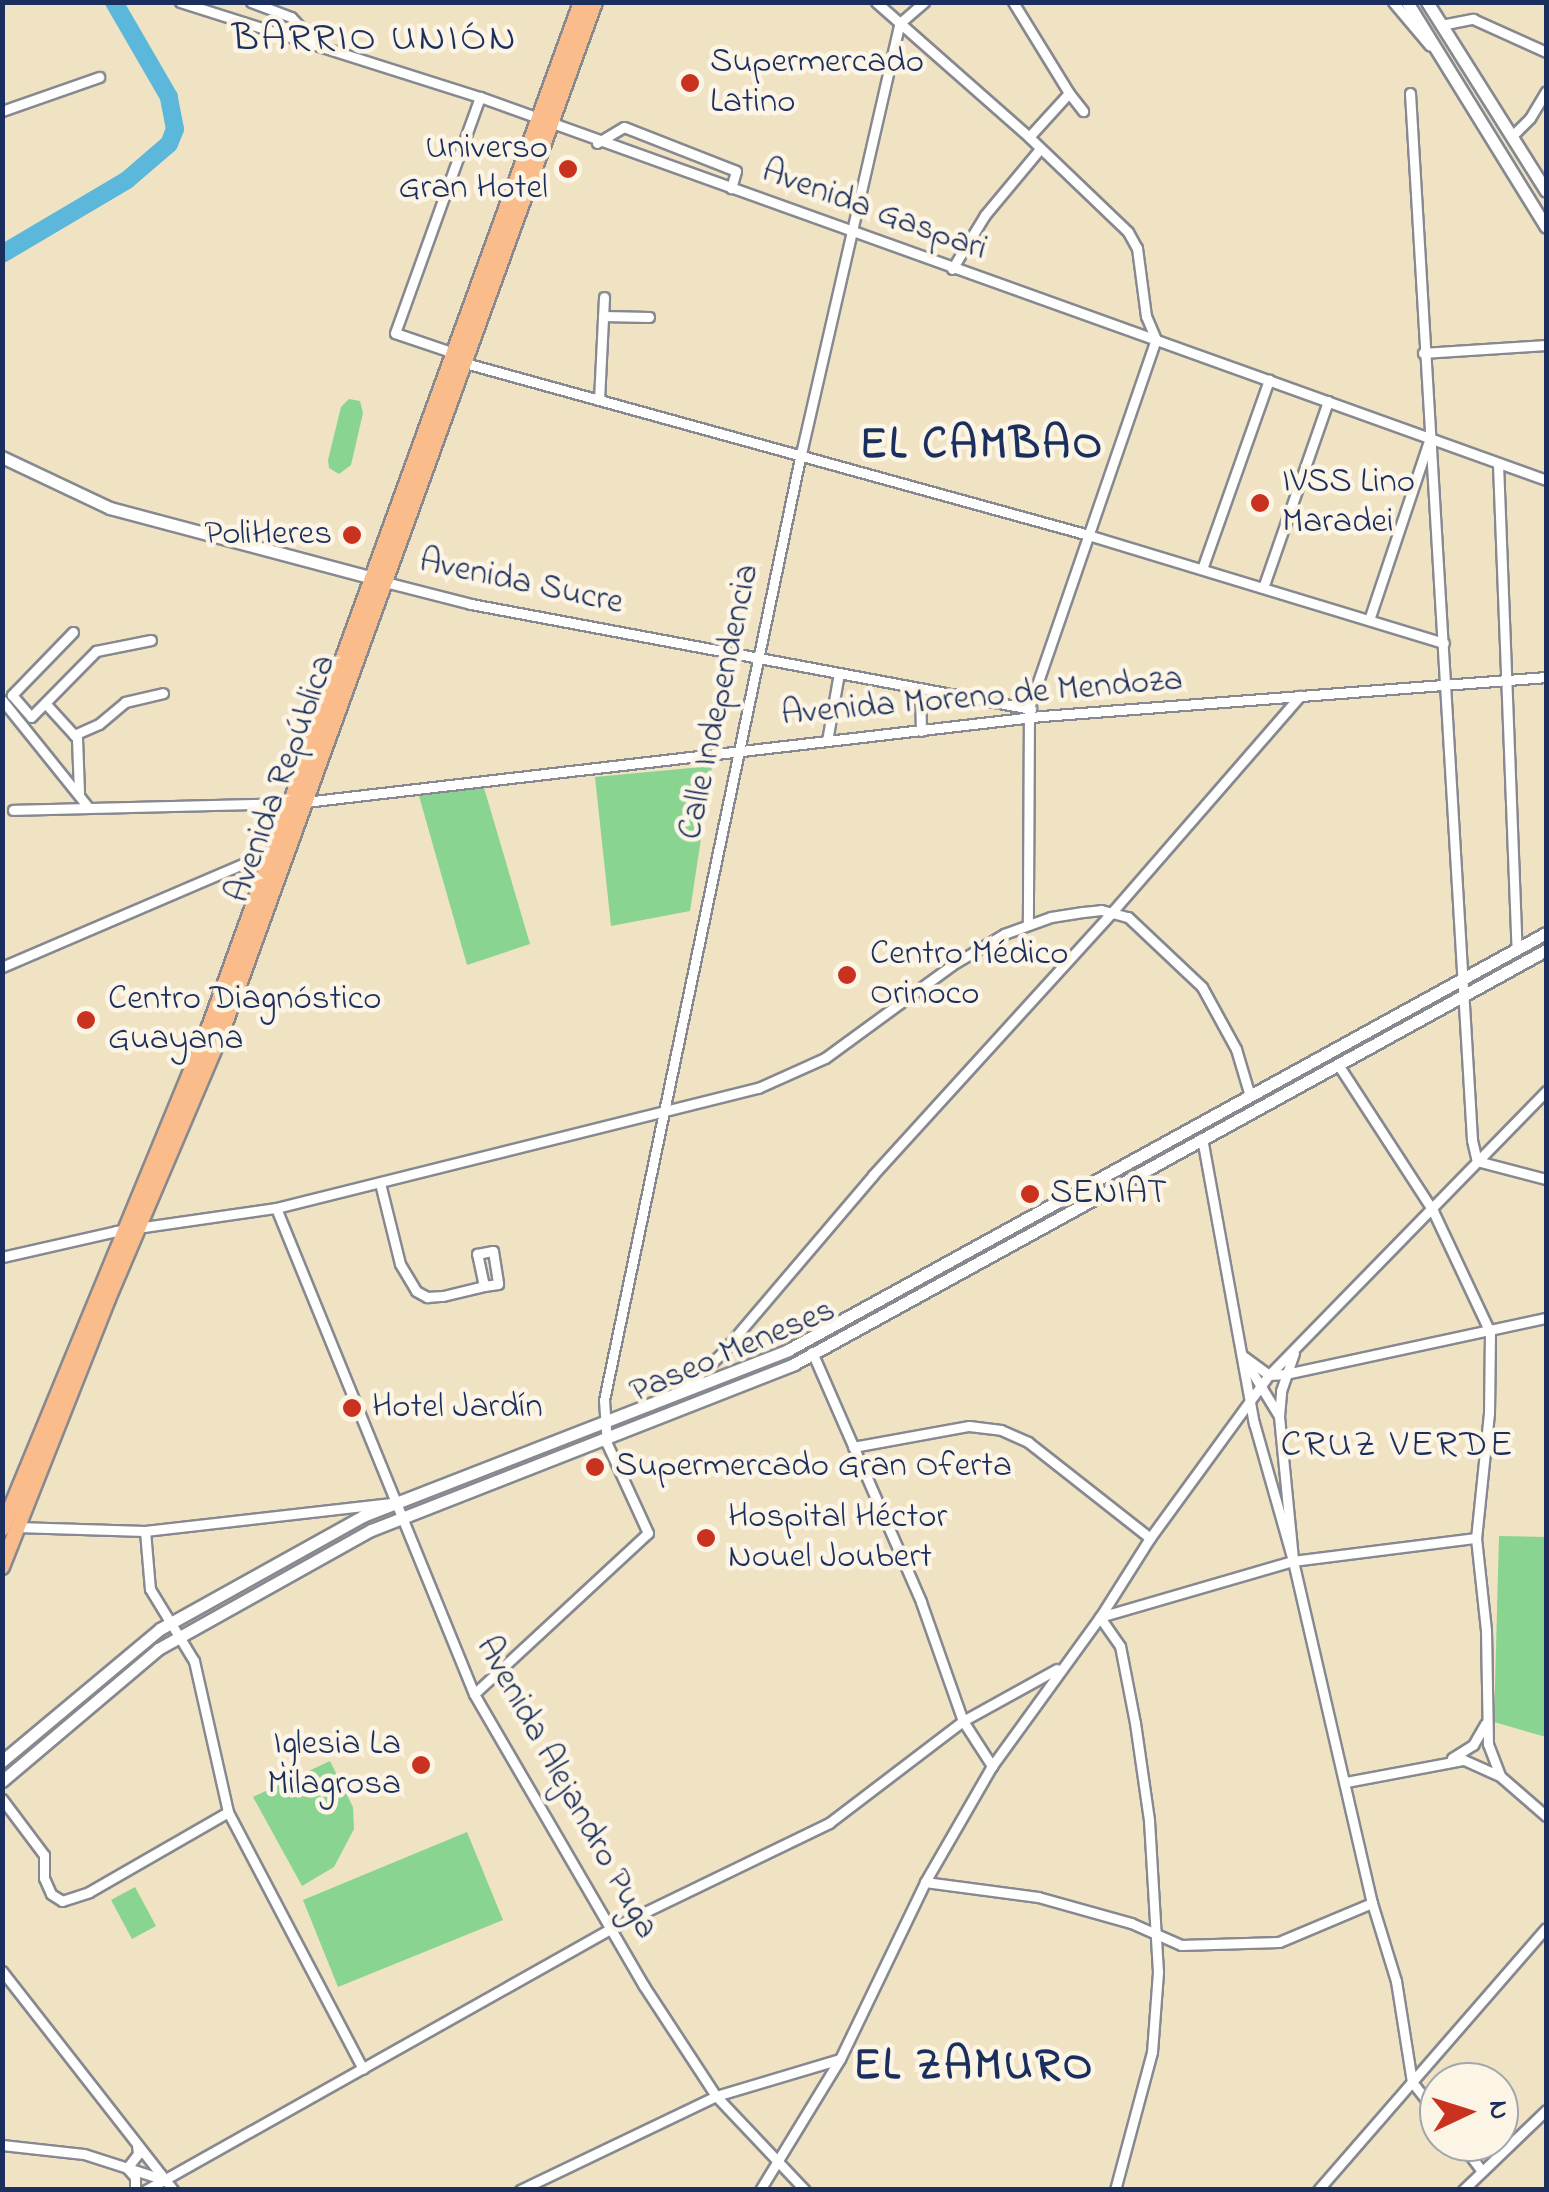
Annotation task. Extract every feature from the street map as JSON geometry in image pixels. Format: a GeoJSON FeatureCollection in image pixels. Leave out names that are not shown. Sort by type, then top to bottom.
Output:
{"type":"FeatureCollection","features":[{"type":"Feature","properties":{"kind":"main road","name":"Avenida República"},"geometry":{"type":"LineString","coordinates":[[546,123],[581,2]]}},
{"type":"Feature","properties":{"kind":"main road","name":"Avenida República"},"geometry":{"type":"LineString","coordinates":[[7,1527],[222,1032],[298,803],[546,123],[595,2]]}},
{"type":"Feature","properties":{"kind":"main road","name":"Avenida República"},"geometry":{"type":"LineString","coordinates":[[2,1567],[7,1527],[123,1230],[276,864]]}},
{"type":"Feature","properties":{"kind":"street","name":"Avenida Gaspari"},"geometry":{"type":"LineString","coordinates":[[180,2],[480,98],[1546,480]]}},
{"type":"Feature","properties":{"kind":"street"},"geometry":{"type":"LineString","coordinates":[[251,2],[291,17],[317,45]]}},
{"type":"Feature","properties":{"kind":"street"},"geometry":{"type":"LineString","coordinates":[[876,2],[1029,136],[1128,232],[1137,248],[1146,316],[1156,339],[1085,534],[1029,708],[1028,924]]}},
{"type":"Feature","properties":{"kind":"street"},"geometry":{"type":"LineString","coordinates":[[900,24],[924,2]]}},
{"type":"Feature","properties":{"kind":"street"},"geometry":{"type":"LineString","coordinates":[[1013,2],[1082,111]]}},
{"type":"Feature","properties":{"kind":"street"},"geometry":{"type":"LineString","coordinates":[[1393,2],[1446,64]]}},
{"type":"Feature","properties":{"kind":"street"},"geometry":{"type":"LineString","coordinates":[[1408,2],[1546,226]]}},
{"type":"Feature","properties":{"kind":"street"},"geometry":{"type":"LineString","coordinates":[[1427,2],[1546,191]]}},
{"type":"Feature","properties":{"kind":"street"},"geometry":{"type":"LineString","coordinates":[[1441,25],[1472,19],[1546,52]]}},
{"type":"Feature","properties":{"kind":"street","name":"Calle Independencia"},"geometry":{"type":"LineString","coordinates":[[603,1428],[662,1112],[738,748],[900,24]]}},
{"type":"Feature","properties":{"kind":"street"},"geometry":{"type":"LineString","coordinates":[[2,110],[99,77]]}},
{"type":"Feature","properties":{"kind":"street"},"geometry":{"type":"LineString","coordinates":[[1512,136],[1530,118],[1546,91]]}},
{"type":"Feature","properties":{"kind":"street"},"geometry":{"type":"LineString","coordinates":[[1029,136],[1069,93]]}},
{"type":"Feature","properties":{"kind":"street"},"geometry":{"type":"LineString","coordinates":[[1410,93],[1423,352],[1447,684],[1461,997],[1478,1161]]}},
{"type":"Feature","properties":{"kind":"street"},"geometry":{"type":"LineString","coordinates":[[480,98],[395,333],[460,358],[599,400],[1085,534],[1444,642]]}},
{"type":"Feature","properties":{"kind":"street"},"geometry":{"type":"LineString","coordinates":[[597,142],[624,127],[736,172],[731,188]]}},
{"type":"Feature","properties":{"kind":"street"},"geometry":{"type":"LineString","coordinates":[[952,270],[997,199],[1040,149]]}},
{"type":"Feature","properties":{"kind":"street"},"geometry":{"type":"LineString","coordinates":[[599,400],[604,297]]}},
{"type":"Feature","properties":{"kind":"street"},"geometry":{"type":"LineString","coordinates":[[603,316],[649,316]]}},
{"type":"Feature","properties":{"kind":"street"},"geometry":{"type":"LineString","coordinates":[[1423,352],[1546,344]]}},
{"type":"Feature","properties":{"kind":"street"},"geometry":{"type":"LineString","coordinates":[[1202,568],[1270,380]]}},
{"type":"Feature","properties":{"kind":"street"},"geometry":{"type":"LineString","coordinates":[[1263,588],[1328,401]]}},
{"type":"Feature","properties":{"kind":"street"},"geometry":{"type":"LineString","coordinates":[[1369,620],[1430,436]]}},
{"type":"Feature","properties":{"kind":"street","name":"Avenida Sucre"},"geometry":{"type":"LineString","coordinates":[[2,457],[110,508],[471,604],[1029,708],[1042,716]]}},
{"type":"Feature","properties":{"kind":"street"},"geometry":{"type":"LineString","coordinates":[[1498,464],[1510,680],[1518,948]]}},
{"type":"Feature","properties":{"kind":"street"},"geometry":{"type":"LineString","coordinates":[[73,632],[12,695],[31,718],[96,651],[150,640]]}},
{"type":"Feature","properties":{"kind":"street"},"geometry":{"type":"LineString","coordinates":[[828,741],[839,673]]}},
{"type":"Feature","properties":{"kind":"street","name":"Avenida Moreno de Mendoza"},"geometry":{"type":"LineString","coordinates":[[13,810],[298,803],[738,748],[1042,716],[1546,677]]}},
{"type":"Feature","properties":{"kind":"street"},"geometry":{"type":"LineString","coordinates":[[920,688],[921,730]]}},
{"type":"Feature","properties":{"kind":"street"},"geometry":{"type":"LineString","coordinates":[[74,735],[99,724],[125,702],[164,693]]}},
{"type":"Feature","properties":{"kind":"street"},"geometry":{"type":"LineString","coordinates":[[681,1391],[720,1355],[873,1175],[1113,911],[1300,696]]}},
{"type":"Feature","properties":{"kind":"street"},"geometry":{"type":"LineString","coordinates":[[2,700],[88,807]]}},
{"type":"Feature","properties":{"kind":"street"},"geometry":{"type":"LineString","coordinates":[[45,703],[74,735],[79,794]]}},
{"type":"Feature","properties":{"kind":"street"},"geometry":{"type":"LineString","coordinates":[[2,966],[247,862],[276,864]]}},
{"type":"Feature","properties":{"kind":"street"},"geometry":{"type":"LineString","coordinates":[[2,1257],[123,1230],[276,1208],[758,1088],[825,1058],[976,949],[1028,924],[1083,912],[1113,911],[1144,930],[1202,987],[1236,1049],[1250,1096]]}},
{"type":"Feature","properties":{"kind":"street","name":"Paseo Meneses"},"geometry":{"type":"LineString","coordinates":[[2,1780],[147,1658],[179,1636],[402,1516],[681,1391],[808,1340],[1546,933]]}},
{"type":"Feature","properties":{"kind":"street","name":"Paseo Meneses"},"geometry":{"type":"LineString","coordinates":[[2,1761],[172,1622],[396,1502],[812,1354],[1546,950]]}},
{"type":"Feature","properties":{"kind":"street"},"geometry":{"type":"LineString","coordinates":[[1339,1066],[1433,1211],[1490,1332],[1489,1413],[1476,1538],[1486,1630],[1486,1722],[1492,1762],[1500,1776]]}},
{"type":"Feature","properties":{"kind":"street"},"geometry":{"type":"LineString","coordinates":[[760,2190],[840,2059],[925,1882],[992,1766],[1060,1667],[1100,1617],[1150,1538],[1268,1375],[1546,1092]]}},
{"type":"Feature","properties":{"kind":"street"},"geometry":{"type":"LineString","coordinates":[[1202,1138],[1254,1423],[1293,1562],[1372,1903],[1396,1981],[1412,2082],[1419,2091]]}},
{"type":"Feature","properties":{"kind":"street"},"geometry":{"type":"LineString","coordinates":[[1478,1161],[1546,1179]]}},
{"type":"Feature","properties":{"kind":"street"},"geometry":{"type":"LineString","coordinates":[[380,1184],[400,1264],[416,1291],[427,1297],[484,1286]]}},
{"type":"Feature","properties":{"kind":"street","name":"Avenida Alejandro Puga"},"geometry":{"type":"LineString","coordinates":[[276,1208],[474,1694],[716,2096],[805,2190]]}},
{"type":"Feature","properties":{"kind":"street"},"geometry":{"type":"LineString","coordinates":[[1243,1356],[1268,1375],[1286,1374],[1546,1318]]}},
{"type":"Feature","properties":{"kind":"street"},"geometry":{"type":"LineString","coordinates":[[808,1340],[921,1602],[964,1722],[992,1766]]}},
{"type":"Feature","properties":{"kind":"street"},"geometry":{"type":"LineString","coordinates":[[1295,1348],[1296,1362],[1314,1369]]}},
{"type":"Feature","properties":{"kind":"street"},"geometry":{"type":"LineString","coordinates":[[1293,1562],[1279,1416],[1295,1348]]}},
{"type":"Feature","properties":{"kind":"street"},"geometry":{"type":"LineString","coordinates":[[1243,1356],[1279,1416]]}},
{"type":"Feature","properties":{"kind":"street"},"geometry":{"type":"LineString","coordinates":[[1254,1423],[1263,1408],[1279,1416]]}},
{"type":"Feature","properties":{"kind":"street"},"geometry":{"type":"LineString","coordinates":[[853,1447],[969,1426],[1002,1430],[1028,1442],[1150,1538]]}},
{"type":"Feature","properties":{"kind":"street"},"geometry":{"type":"LineString","coordinates":[[474,1694],[648,1533],[603,1428]]}},
{"type":"Feature","properties":{"kind":"street"},"geometry":{"type":"LineString","coordinates":[[7,1527],[145,1530],[396,1502]]}},
{"type":"Feature","properties":{"kind":"street"},"geometry":{"type":"LineString","coordinates":[[145,1530],[150,1589],[194,1661],[228,1812],[363,2069]]}},
{"type":"Feature","properties":{"kind":"street"},"geometry":{"type":"LineString","coordinates":[[1100,1617],[1293,1562],[1476,1538]]}},
{"type":"Feature","properties":{"kind":"street"},"geometry":{"type":"LineString","coordinates":[[1100,1617],[1120,1646],[1135,1722],[1148,1820],[1158,1972],[1152,2052],[1116,2190]]}},
{"type":"Feature","properties":{"kind":"street"},"geometry":{"type":"LineString","coordinates":[[146,2190],[612,1928],[829,1823],[964,1722],[1060,1667]]}},
{"type":"Feature","properties":{"kind":"street"},"geometry":{"type":"LineString","coordinates":[[1442,1762],[1473,1745],[1486,1722]]}},
{"type":"Feature","properties":{"kind":"street"},"geometry":{"type":"LineString","coordinates":[[1346,1782],[1464,1760],[1500,1776],[1546,1816]]}},
{"type":"Feature","properties":{"kind":"street"},"geometry":{"type":"LineString","coordinates":[[2,1799],[44,1854],[44,1878],[51,1894],[62,1901],[89,1892],[228,1812]]}},
{"type":"Feature","properties":{"kind":"street"},"geometry":{"type":"LineString","coordinates":[[925,1882],[1038,1897],[1182,1945],[1259,1946],[1279,1942],[1372,1903]]}},
{"type":"Feature","properties":{"kind":"street"},"geometry":{"type":"LineString","coordinates":[[1318,2190],[1546,1928]]}},
{"type":"Feature","properties":{"kind":"street"},"geometry":{"type":"LineString","coordinates":[[2,1971],[173,2190]]}},
{"type":"Feature","properties":{"kind":"street"},"geometry":{"type":"LineString","coordinates":[[520,2190],[716,2096],[840,2059]]}},
{"type":"Feature","properties":{"kind":"street"},"geometry":{"type":"LineString","coordinates":[[1463,2190],[1546,2110]]}},
{"type":"Feature","properties":{"kind":"street"},"geometry":{"type":"LineString","coordinates":[[2,2145],[84,2154],[164,2180]]}},
{"type":"Feature","properties":{"kind":"street"},"geometry":{"type":"LineString","coordinates":[[127,2168],[138,2154],[137,2145]]}},
{"type":"Feature","properties":{"kind":"street"},"geometry":{"type":"LineString","coordinates":[[1475,2162],[1482,2172]]}},
{"type":"Feature","properties":{"kind":"street"},"geometry":{"type":"LineString","coordinates":[[127,2168],[134,2177],[135,2190]]}},
{"type":"Feature","properties":{"kind":"green space"},"geometry":{"type":"Polygon","coordinates":[[[349,399],[360,401],[363,413],[351,465],[339,474],[329,468],[328,460],[341,407],[349,399]]]}},
{"type":"Feature","properties":{"kind":"green space"},"geometry":{"type":"Polygon","coordinates":[[[712,766],[690,911],[611,926],[595,777],[712,766]]]}},
{"type":"Feature","properties":{"kind":"green space"},"geometry":{"type":"Polygon","coordinates":[[[482,781],[530,944],[467,965],[417,789],[482,781]]]}},
{"type":"Feature","properties":{"kind":"green space"},"geometry":{"type":"Polygon","coordinates":[[[1499,1536],[1546,1537],[1546,1737],[1494,1722],[1499,1536]]]}},
{"type":"Feature","properties":{"kind":"green space"},"geometry":{"type":"Polygon","coordinates":[[[330,1761],[353,1807],[354,1829],[334,1867],[302,1886],[253,1797],[330,1761]]]}},
{"type":"Feature","properties":{"kind":"green space"},"geometry":{"type":"Polygon","coordinates":[[[467,1832],[503,1920],[338,1987],[303,1900],[467,1832]]]}},
{"type":"Feature","properties":{"kind":"green space"},"geometry":{"type":"Polygon","coordinates":[[[135,1887],[156,1926],[132,1939],[111,1900],[135,1887]]]}},
{"type":"Feature","properties":{"kind":"waterway"},"geometry":{"type":"LineString","coordinates":[[2,254],[127,180],[169,144],[175,129],[169,97],[114,2]]}},
{"type":"Feature","properties":{"kind":"place","name":"Supermercado Latino"},"geometry":{"type":"Point","coordinates":[690,83]}},
{"type":"Feature","properties":{"kind":"place","name":"Universo Gran Hotel"},"geometry":{"type":"Point","coordinates":[568,169]}},
{"type":"Feature","properties":{"kind":"place","name":"IVSS Lino Maradei"},"geometry":{"type":"Point","coordinates":[1260,503]}},
{"type":"Feature","properties":{"kind":"place","name":"PoliHeres"},"geometry":{"type":"Point","coordinates":[352,535]}},
{"type":"Feature","properties":{"kind":"place","name":"Centro Médico Orinoco"},"geometry":{"type":"Point","coordinates":[847,975]}},
{"type":"Feature","properties":{"kind":"place","name":"Centro Diagnóstico Guayana"},"geometry":{"type":"Point","coordinates":[86,1020]}},
{"type":"Feature","properties":{"kind":"place","name":"SENIAT"},"geometry":{"type":"Point","coordinates":[1030,1194]}},
{"type":"Feature","properties":{"kind":"place","name":"Hotel Jardín"},"geometry":{"type":"Point","coordinates":[352,1408]}},
{"type":"Feature","properties":{"kind":"place","name":"Supermercado Gran Oferta"},"geometry":{"type":"Point","coordinates":[595,1467]}},
{"type":"Feature","properties":{"kind":"place","name":"Hospital Héctor Nouel Joubert"},"geometry":{"type":"Point","coordinates":[706,1538]}},
{"type":"Feature","properties":{"kind":"place","name":"Iglesia La Milagrosa"},"geometry":{"type":"Point","coordinates":[421,1765]}},
{"type":"Feature","properties":{"kind":"district","name":"BARRIO UNIÓN"},"geometry":{"type":"Point","coordinates":[375,40]}},
{"type":"Feature","properties":{"kind":"district","name":"EL CAMBAO"},"geometry":{"type":"Point","coordinates":[982,447]}},
{"type":"Feature","properties":{"kind":"district","name":"CRUZ VERDE"},"geometry":{"type":"Point","coordinates":[1398,1447]}},
{"type":"Feature","properties":{"kind":"district","name":"EL ZAMURO"},"geometry":{"type":"Point","coordinates":[974,2068]}}]}
